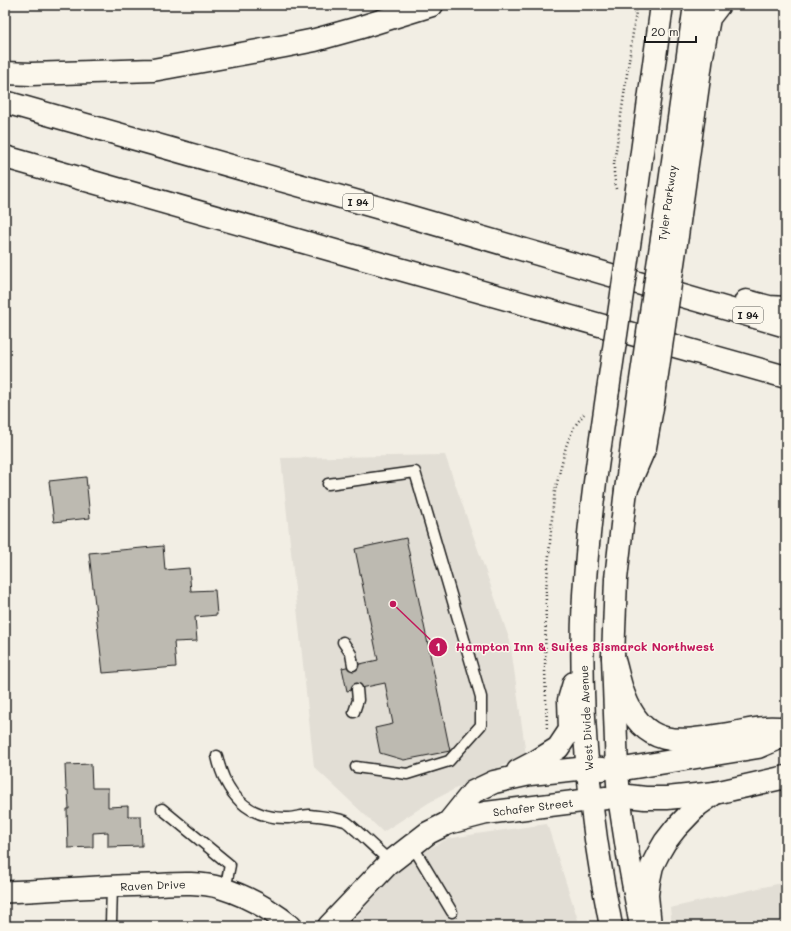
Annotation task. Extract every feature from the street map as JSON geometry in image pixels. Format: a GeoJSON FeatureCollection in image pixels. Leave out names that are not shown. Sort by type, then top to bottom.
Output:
{"type":"FeatureCollection","features":[{"type":"Feature","properties":{"kind":"main road"},"geometry":{"type":"LineString","coordinates":[[5,73],[31,74],[153,70],[315,40],[432,5]]}},
{"type":"Feature","properties":{"kind":"main road","name":"West Divide Avenue"},"geometry":{"type":"LineString","coordinates":[[611,926],[595,837],[588,768],[583,678],[584,595],[592,501],[662,5]]}},
{"type":"Feature","properties":{"kind":"main road","name":"Tyler Parkway"},"geometry":{"type":"LineString","coordinates":[[670,234],[695,5]]}},
{"type":"Feature","properties":{"kind":"main road"},"geometry":{"type":"LineString","coordinates":[[641,926],[628,856],[619,797],[617,770],[613,657],[616,579],[626,491],[645,447],[646,401],[670,234],[702,56],[710,18],[718,5]]}},
{"type":"Feature","properties":{"kind":"main road","name":"I 94"},"geometry":{"type":"LineString","coordinates":[[5,102],[394,212],[786,326]]}},
{"type":"Feature","properties":{"kind":"main road"},"geometry":{"type":"LineString","coordinates":[[5,157],[786,377]]}},
{"type":"Feature","properties":{"kind":"main road"},"geometry":{"type":"LineString","coordinates":[[353,256],[383,270],[453,298],[786,392]]}},
{"type":"Feature","properties":{"kind":"main road"},"geometry":{"type":"LineString","coordinates":[[648,286],[691,286],[768,307],[786,308]]}},
{"type":"Feature","properties":{"kind":"main road"},"geometry":{"type":"LineString","coordinates":[[494,782],[537,762],[558,748],[570,730],[569,700],[583,649]]}},
{"type":"Feature","properties":{"kind":"main road"},"geometry":{"type":"LineString","coordinates":[[613,657],[624,695],[631,710],[639,723],[649,732],[661,737],[676,740],[694,740],[763,728],[786,729]]}},
{"type":"Feature","properties":{"kind":"main road","name":"Schafer Street"},"geometry":{"type":"LineString","coordinates":[[448,823],[473,792],[494,782],[530,774],[588,768],[617,770],[758,747],[786,735]]}},
{"type":"Feature","properties":{"kind":"main road","name":"Schafer Street"},"geometry":{"type":"LineString","coordinates":[[329,926],[390,862],[428,833],[448,823],[486,813],[591,800],[628,796],[667,798],[715,793],[786,777]]}},
{"type":"Feature","properties":{"kind":"main road"},"geometry":{"type":"LineString","coordinates":[[650,926],[647,895],[652,866],[665,842],[676,828],[698,805],[715,793]]}},
{"type":"Feature","properties":{"kind":"street","name":"Raven Drive"},"geometry":{"type":"LineString","coordinates":[[5,892],[112,886],[208,885],[253,901],[268,909],[290,926]]}},
{"type":"Feature","properties":{"kind":"lane"},"geometry":{"type":"LineString","coordinates":[[328,484],[415,472],[481,696],[481,725],[449,761],[407,774],[356,767]]}},
{"type":"Feature","properties":{"kind":"lane"},"geometry":{"type":"LineString","coordinates":[[343,642],[351,654],[353,665]]}},
{"type":"Feature","properties":{"kind":"lane"},"geometry":{"type":"LineString","coordinates":[[354,712],[358,700],[357,689]]}},
{"type":"Feature","properties":{"kind":"lane"},"geometry":{"type":"LineString","coordinates":[[217,756],[219,768],[231,792],[242,804],[255,812],[269,816],[288,818],[308,815],[346,822],[390,862]]}},
{"type":"Feature","properties":{"kind":"lane"},"geometry":{"type":"LineString","coordinates":[[162,809],[230,865],[225,890]]}},
{"type":"Feature","properties":{"kind":"lane"},"geometry":{"type":"LineString","coordinates":[[412,845],[452,912]]}},
{"type":"Feature","properties":{"kind":"lane"},"geometry":{"type":"LineString","coordinates":[[108,926],[111,923],[112,886]]}},
{"type":"Feature","properties":{"kind":"path"},"geometry":{"type":"LineString","coordinates":[[616,189],[614,164],[637,5]]}},
{"type":"Feature","properties":{"kind":"path"},"geometry":{"type":"LineString","coordinates":[[548,732],[545,670],[546,598],[553,506],[555,491],[566,446],[574,427],[585,412]]}},
{"type":"Feature","properties":{"kind":"shaded area"},"geometry":{"type":"Polygon","coordinates":[[[445,455],[510,641],[526,755],[474,779],[430,802],[383,832],[314,767],[281,458],[445,455]]]}},
{"type":"Feature","properties":{"kind":"shaded area"},"geometry":{"type":"Polygon","coordinates":[[[547,824],[580,926],[349,926],[394,875],[411,859],[447,839],[547,824]]]}},
{"type":"Feature","properties":{"kind":"shaded area"},"geometry":{"type":"Polygon","coordinates":[[[786,882],[786,926],[672,926],[670,908],[786,882]]]}},
{"type":"Feature","properties":{"kind":"building"},"geometry":{"type":"Polygon","coordinates":[[[86,477],[90,518],[54,522],[49,481],[86,477]]]}},
{"type":"Feature","properties":{"kind":"building"},"geometry":{"type":"Polygon","coordinates":[[[406,538],[450,751],[404,760],[380,753],[375,728],[393,724],[385,683],[347,691],[342,668],[378,660],[355,549],[406,538]]]}},
{"type":"Feature","properties":{"kind":"building"},"geometry":{"type":"Polygon","coordinates":[[[163,546],[165,570],[189,568],[191,591],[215,590],[217,615],[195,617],[197,641],[174,642],[176,667],[103,673],[89,553],[163,546]]]}},
{"type":"Feature","properties":{"kind":"building"},"geometry":{"type":"Polygon","coordinates":[[[91,764],[92,788],[108,788],[108,807],[128,806],[128,816],[141,816],[142,846],[108,847],[108,832],[93,833],[93,847],[68,848],[67,809],[69,809],[68,790],[66,790],[65,765],[91,764]]]}},
{"type":"Feature","properties":{"kind":"place","name":"Hampton Inn & Suites Bismarck Northwest"},"geometry":{"type":"Point","coordinates":[393,604]}}]}
